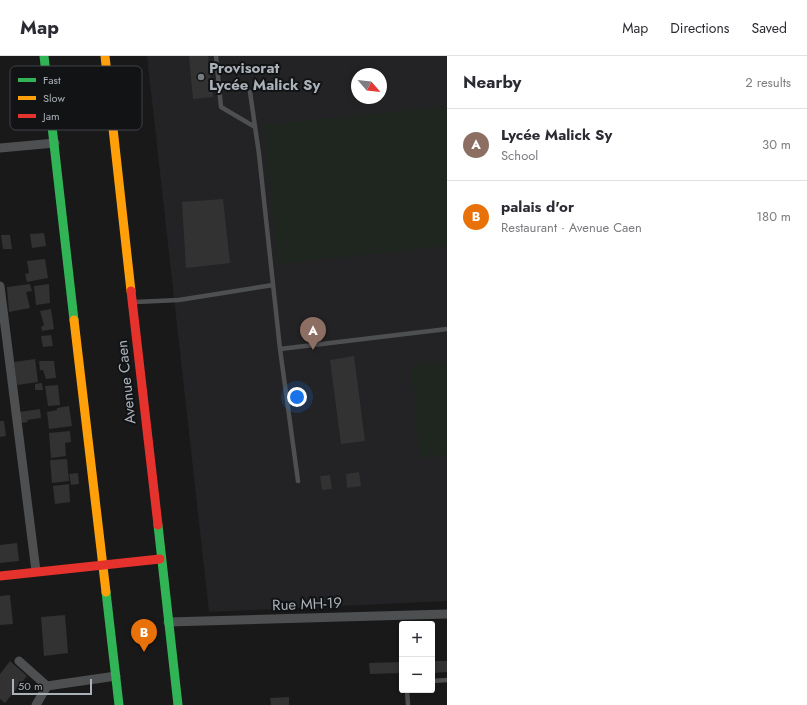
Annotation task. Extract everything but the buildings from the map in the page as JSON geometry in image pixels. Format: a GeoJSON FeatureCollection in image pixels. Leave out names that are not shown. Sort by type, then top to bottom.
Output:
{"type":"FeatureCollection","features":[{"type":"Feature","properties":{"kind":"main road"},"geometry":{"type":"LineString","coordinates":[[44,56],[45,66]]}},
{"type":"Feature","properties":{"kind":"main road","name":"Avenue Caen"},"geometry":{"type":"LineString","coordinates":[[105,56],[106,66]]}},
{"type":"Feature","properties":{"kind":"main road"},"geometry":{"type":"LineString","coordinates":[[53,130],[119,705]]}},
{"type":"Feature","properties":{"kind":"main road","name":"Avenue Caen"},"geometry":{"type":"LineString","coordinates":[[114,130],[116,164],[160,559],[178,705]]}},
{"type":"Feature","properties":{"kind":"main road"},"geometry":{"type":"LineString","coordinates":[[0,576],[160,559]]}},
{"type":"Feature","properties":{"kind":"street"},"geometry":{"type":"LineString","coordinates":[[0,148],[55,143]]}},
{"type":"Feature","properties":{"kind":"street"},"geometry":{"type":"LineString","coordinates":[[0,286],[4,358],[36,571]]}},
{"type":"Feature","properties":{"kind":"street","name":"Rue MH-19"},"geometry":{"type":"LineString","coordinates":[[168,622],[447,614]]}},
{"type":"Feature","properties":{"kind":"street"},"geometry":{"type":"LineString","coordinates":[[18,661],[47,686],[116,676]]}},
{"type":"Feature","properties":{"kind":"street"},"geometry":{"type":"LineString","coordinates":[[36,705],[47,686]]}},
{"type":"Feature","properties":{"kind":"lane"},"geometry":{"type":"LineString","coordinates":[[216,56],[221,107],[255,127]]}},
{"type":"Feature","properties":{"kind":"lane"},"geometry":{"type":"LineString","coordinates":[[250,92],[280,349],[298,481]]}},
{"type":"Feature","properties":{"kind":"lane"},"geometry":{"type":"LineString","coordinates":[[132,302],[179,300],[273,285]]}},
{"type":"Feature","properties":{"kind":"lane"},"geometry":{"type":"LineString","coordinates":[[280,349],[447,329]]}},
{"type":"Feature","properties":{"kind":"lane"},"geometry":{"type":"LineString","coordinates":[[435,681],[447,680]]}},
{"type":"Feature","properties":{"kind":"lane"},"geometry":{"type":"LineString","coordinates":[[407,693],[408,705]]}},
{"type":"Feature","properties":{"kind":"shaded area"},"geometry":{"type":"Polygon","coordinates":[[[147,56],[447,56],[447,601],[209,612],[147,56]]]}},
{"type":"Feature","properties":{"kind":"shaded area"},"geometry":{"type":"Polygon","coordinates":[[[447,106],[447,246],[278,264],[264,125],[447,106]]]}},
{"type":"Feature","properties":{"kind":"shaded area"},"geometry":{"type":"Polygon","coordinates":[[[447,361],[447,455],[420,458],[411,366],[447,361]]]}},
{"type":"Feature","properties":{"kind":"traffic: fast"},"geometry":{"type":"LineString","coordinates":[[44,56],[45,66]]}},
{"type":"Feature","properties":{"kind":"traffic: fast"},"geometry":{"type":"LineString","coordinates":[[52,130],[74,320]]}},
{"type":"Feature","properties":{"kind":"traffic: fast"},"geometry":{"type":"LineString","coordinates":[[158,525],[178,705]]}},
{"type":"Feature","properties":{"kind":"traffic: fast"},"geometry":{"type":"LineString","coordinates":[[106,592],[119,705]]}},
{"type":"Feature","properties":{"kind":"traffic: slow"},"geometry":{"type":"LineString","coordinates":[[105,56],[106,66]]}},
{"type":"Feature","properties":{"kind":"traffic: slow"},"geometry":{"type":"LineString","coordinates":[[113,130],[131,291]]}},
{"type":"Feature","properties":{"kind":"traffic: slow"},"geometry":{"type":"LineString","coordinates":[[74,320],[106,592]]}},
{"type":"Feature","properties":{"kind":"traffic: jam"},"geometry":{"type":"LineString","coordinates":[[131,291],[158,525]]}},
{"type":"Feature","properties":{"kind":"traffic: jam"},"geometry":{"type":"LineString","coordinates":[[0,576],[160,559]]}},
{"type":"Feature","properties":{"kind":"place","name":"Provisorat Lycée Malick Sy"},"geometry":{"type":"Point","coordinates":[201,77]}},
{"type":"Feature","properties":{"kind":"place","name":"Lycée Malick Sy"},"geometry":{"type":"Point","coordinates":[313,350]}},
{"type":"Feature","properties":{"kind":"place","name":"palais d'or"},"geometry":{"type":"Point","coordinates":[144,652]}}]}
